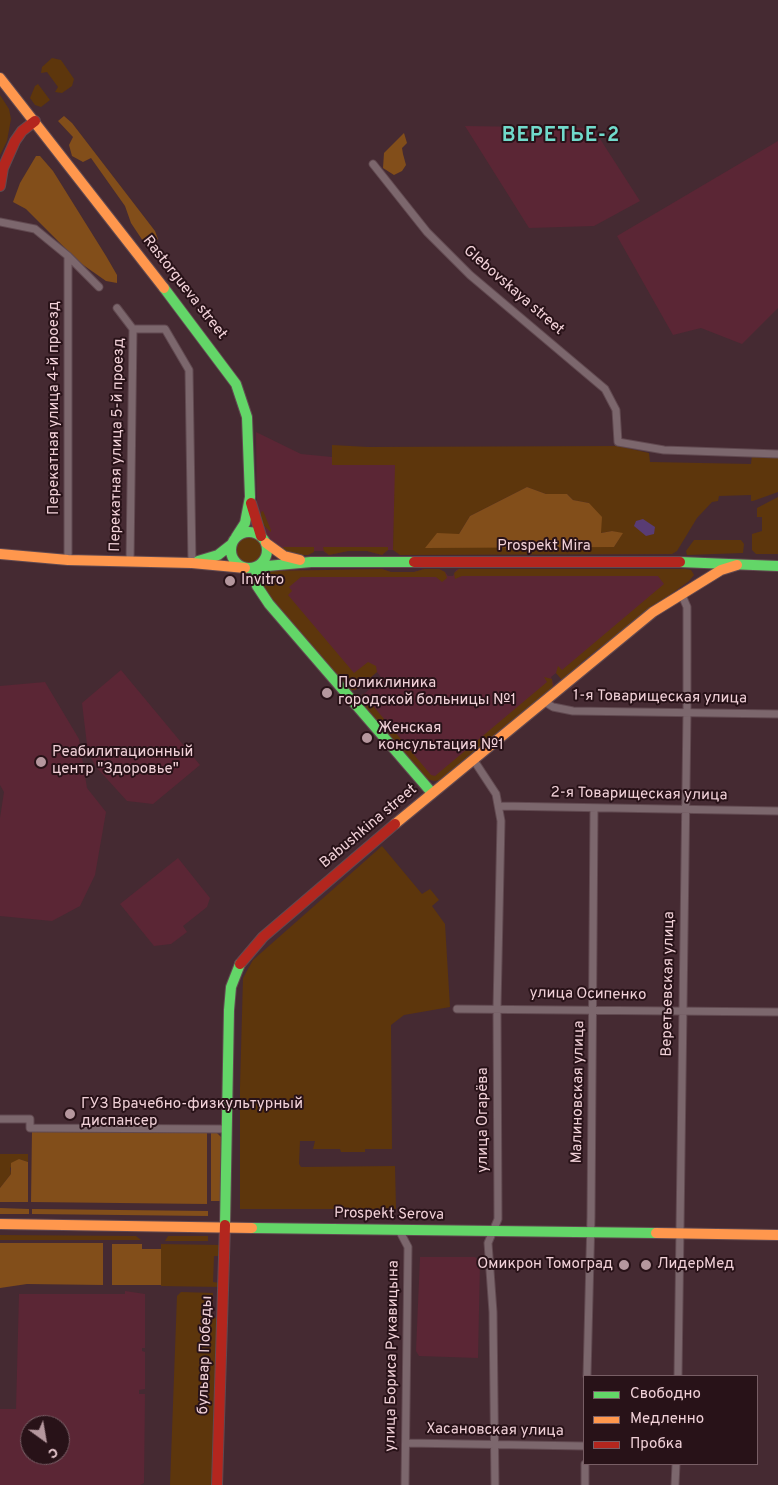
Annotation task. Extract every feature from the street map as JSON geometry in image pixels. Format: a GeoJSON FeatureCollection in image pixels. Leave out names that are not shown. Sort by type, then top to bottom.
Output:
{"type":"FeatureCollection","features":[{"type":"Feature","properties":{"kind":"main road","name":"Rastorgueva street"},"geometry":{"type":"LineString","coordinates":[[0,78],[214,352],[236,384],[248,417],[250,497]]}},
{"type":"Feature","properties":{"kind":"main road"},"geometry":{"type":"LineString","coordinates":[[0,186],[4,168],[15,141],[22,131],[35,121]]}},
{"type":"Feature","properties":{"kind":"main road"},"geometry":{"type":"LineString","coordinates":[[250,497],[263,539],[266,556],[251,567],[238,564],[232,557],[234,540],[245,523],[250,497]]}},
{"type":"Feature","properties":{"kind":"main road"},"geometry":{"type":"LineString","coordinates":[[192,563],[218,555],[234,540],[248,532],[263,539]]}},
{"type":"Feature","properties":{"kind":"main road","name":"Prospekt Mira"},"geometry":{"type":"LineString","coordinates":[[263,539],[284,556],[310,562]]}},
{"type":"Feature","properties":{"kind":"main road","name":"Prospekt Mira"},"geometry":{"type":"LineString","coordinates":[[0,554],[68,560],[192,563],[251,567],[310,562],[692,562],[778,566]]}},
{"type":"Feature","properties":{"kind":"main road"},"geometry":{"type":"LineString","coordinates":[[692,562],[700,566],[704,572],[702,578],[692,587]]}},
{"type":"Feature","properties":{"kind":"main road","name":"Babushkina street"},"geometry":{"type":"LineString","coordinates":[[225,1227],[230,994],[232,980],[240,963],[263,937],[432,793],[652,612],[721,570],[737,564]]}},
{"type":"Feature","properties":{"kind":"main road"},"geometry":{"type":"LineString","coordinates":[[251,567],[257,586],[266,600],[432,793]]}},
{"type":"Feature","properties":{"kind":"main road","name":"Prospekt Serova"},"geometry":{"type":"LineString","coordinates":[[0,1224],[778,1234]]}},
{"type":"Feature","properties":{"kind":"main road","name":"бульвар Победы"},"geometry":{"type":"LineString","coordinates":[[217,1485],[225,1227]]}},
{"type":"Feature","properties":{"kind":"street","name":"Glebovskaya street"},"geometry":{"type":"LineString","coordinates":[[373,164],[427,232],[470,275],[605,389],[616,410],[618,442],[664,450],[778,454]]}},
{"type":"Feature","properties":{"kind":"street"},"geometry":{"type":"LineString","coordinates":[[0,222],[35,229],[68,256],[99,287]]}},
{"type":"Feature","properties":{"kind":"street","name":"Перекатная улица 4-й проезд"},"geometry":{"type":"LineString","coordinates":[[68,256],[68,560]]}},
{"type":"Feature","properties":{"kind":"street"},"geometry":{"type":"LineString","coordinates":[[117,308],[133,329],[165,329],[189,370],[192,563]]}},
{"type":"Feature","properties":{"kind":"street","name":"Перекатная улица 5-й проезд"},"geometry":{"type":"LineString","coordinates":[[130,561],[133,329]]}},
{"type":"Feature","properties":{"kind":"street","name":"Веретьевская улица"},"geometry":{"type":"LineString","coordinates":[[678,1375],[687,712],[686,607],[681,593]]}},
{"type":"Feature","properties":{"kind":"street","name":"1-я Товарищеская улица"},"geometry":{"type":"LineString","coordinates":[[543,701],[553,707],[573,711],[778,714]]}},
{"type":"Feature","properties":{"kind":"street","name":"улица Огарёва"},"geometry":{"type":"LineString","coordinates":[[473,759],[490,784],[500,806],[497,1008],[498,1219],[488,1243],[493,1312],[495,1485]]}},
{"type":"Feature","properties":{"kind":"street","name":"2-я Товарищеская улица"},"geometry":{"type":"LineString","coordinates":[[500,806],[778,811]]}},
{"type":"Feature","properties":{"kind":"street","name":"Малиновская улица"},"geometry":{"type":"LineString","coordinates":[[586,1375],[594,1010],[594,808]]}},
{"type":"Feature","properties":{"kind":"street","name":"улица Осипенко"},"geometry":{"type":"LineString","coordinates":[[457,1009],[778,1012]]}},
{"type":"Feature","properties":{"kind":"street"},"geometry":{"type":"LineString","coordinates":[[0,1119],[30,1119],[30,1128],[226,1129]]}},
{"type":"Feature","properties":{"kind":"street","name":"улица Бориса Рукавицына"},"geometry":{"type":"LineString","coordinates":[[399,1230],[408,1247],[405,1485]]}},
{"type":"Feature","properties":{"kind":"street","name":"Хасановская улица"},"geometry":{"type":"LineString","coordinates":[[406,1443],[583,1446]]}},
{"type":"Feature","properties":{"kind":"street"},"geometry":{"type":"LineString","coordinates":[[585,1465],[585,1485]]}},
{"type":"Feature","properties":{"kind":"street"},"geometry":{"type":"LineString","coordinates":[[676,1465],[676,1485]]}},
{"type":"Feature","properties":{"kind":"shaded area"},"geometry":{"type":"Polygon","coordinates":[[[52,58],[61,60],[74,79],[72,86],[62,93],[55,92],[58,87],[47,72],[41,73],[42,67],[52,58]]]}},
{"type":"Feature","properties":{"kind":"shaded area"},"geometry":{"type":"Polygon","coordinates":[[[38,84],[50,100],[41,107],[35,105],[30,98],[35,86],[38,84]]]}},
{"type":"Feature","properties":{"kind":"shaded area"},"geometry":{"type":"Polygon","coordinates":[[[0,95],[9,109],[11,119],[7,141],[0,155],[0,95]]]}},
{"type":"Feature","properties":{"kind":"shaded area"},"geometry":{"type":"Polygon","coordinates":[[[64,116],[72,123],[155,231],[158,239],[152,244],[143,241],[131,223],[125,206],[91,158],[83,162],[72,156],[69,145],[73,137],[58,121],[64,116]]]}},
{"type":"Feature","properties":{"kind":"shaded area"},"geometry":{"type":"Polygon","coordinates":[[[465,126],[593,128],[640,201],[594,226],[529,228],[465,126]]]}},
{"type":"Feature","properties":{"kind":"shaded area"},"geometry":{"type":"Polygon","coordinates":[[[404,133],[407,143],[402,148],[406,165],[402,171],[394,175],[383,168],[384,153],[404,133]]]}},
{"type":"Feature","properties":{"kind":"shaded area"},"geometry":{"type":"Polygon","coordinates":[[[778,141],[778,308],[742,344],[701,328],[673,335],[617,236],[778,141]]]}},
{"type":"Feature","properties":{"kind":"shaded area"},"geometry":{"type":"Polygon","coordinates":[[[36,156],[40,156],[53,171],[117,275],[117,283],[106,281],[79,262],[26,209],[13,202],[20,183],[36,156]]]}},
{"type":"Feature","properties":{"kind":"shaded area"},"geometry":{"type":"Polygon","coordinates":[[[256,432],[301,454],[332,457],[333,465],[396,465],[393,550],[388,550],[382,555],[367,551],[348,551],[329,555],[323,551],[314,551],[308,555],[291,555],[277,547],[263,530],[257,518],[256,432]]]}},
{"type":"Feature","properties":{"kind":"shaded area"},"geometry":{"type":"Polygon","coordinates":[[[332,445],[368,447],[618,446],[649,453],[650,462],[751,464],[752,455],[778,457],[778,492],[753,501],[751,501],[751,495],[719,496],[718,501],[712,502],[697,518],[677,551],[672,554],[400,555],[393,550],[395,465],[332,465],[332,445]],[[527,487],[470,516],[459,534],[614,547],[622,534],[612,531],[601,533],[589,503],[573,500],[567,494],[546,494],[527,487]]]}},
{"type":"Feature","properties":{"kind":"shaded area"},"geometry":{"type":"Polygon","coordinates":[[[527,487],[546,494],[567,494],[573,500],[589,503],[602,517],[601,533],[612,531],[623,533],[614,547],[425,548],[437,533],[459,534],[470,516],[527,487]]]}},
{"type":"Feature","properties":{"kind":"shaded area"},"geometry":{"type":"Polygon","coordinates":[[[778,497],[778,554],[756,554],[752,550],[752,534],[762,531],[762,517],[757,517],[757,508],[778,497]]]}},
{"type":"Feature","properties":{"kind":"shaded area"},"geometry":{"type":"Polygon","coordinates":[[[263,511],[271,532],[261,523],[261,512],[263,511]]]}},
{"type":"Feature","properties":{"kind":"shaded area"},"geometry":{"type":"Polygon","coordinates":[[[643,519],[655,527],[654,534],[646,536],[634,526],[636,521],[643,519]]]}},
{"type":"Feature","properties":{"kind":"shaded area"},"geometry":{"type":"Polygon","coordinates":[[[249,534],[255,535],[260,539],[264,544],[264,556],[260,561],[255,565],[249,566],[243,565],[238,561],[234,556],[233,550],[234,544],[238,539],[243,535],[249,534]]]}},
{"type":"Feature","properties":{"kind":"shaded area"},"geometry":{"type":"Polygon","coordinates":[[[694,540],[741,540],[744,544],[743,553],[687,555],[686,551],[694,540]]]}},
{"type":"Feature","properties":{"kind":"shaded area"},"geometry":{"type":"Polygon","coordinates":[[[283,547],[314,547],[314,552],[308,555],[291,555],[282,551],[283,547]]]}},
{"type":"Feature","properties":{"kind":"shaded area"},"geometry":{"type":"Polygon","coordinates":[[[323,547],[388,547],[388,550],[382,555],[367,551],[348,551],[329,555],[324,551],[323,547]]]}},
{"type":"Feature","properties":{"kind":"shaded area"},"geometry":{"type":"Polygon","coordinates":[[[382,569],[391,572],[414,572],[424,569],[439,569],[448,576],[453,576],[456,570],[459,569],[686,569],[691,570],[694,575],[689,581],[649,610],[614,639],[598,649],[581,663],[573,673],[562,680],[556,673],[551,677],[554,685],[435,781],[429,780],[359,698],[382,679],[377,672],[354,691],[263,575],[269,571],[382,569]]]}},
{"type":"Feature","properties":{"kind":"shaded area"},"geometry":{"type":"Polygon","coordinates":[[[382,569],[391,572],[414,572],[424,569],[439,569],[445,572],[447,578],[442,582],[436,577],[301,577],[289,587],[292,591],[288,595],[354,673],[368,662],[376,666],[377,672],[357,689],[350,691],[262,588],[261,578],[269,571],[382,569]]]}},
{"type":"Feature","properties":{"kind":"shaded area"},"geometry":{"type":"Polygon","coordinates":[[[459,569],[686,569],[691,570],[694,575],[689,581],[649,610],[614,639],[598,649],[581,663],[573,673],[562,680],[556,673],[558,666],[562,670],[664,584],[658,576],[462,576],[455,579],[454,573],[459,569]]]}},
{"type":"Feature","properties":{"kind":"shaded area"},"geometry":{"type":"Polygon","coordinates":[[[121,670],[200,765],[153,804],[127,801],[97,768],[88,753],[82,703],[121,670]]]}},
{"type":"Feature","properties":{"kind":"shaded area"},"geometry":{"type":"Polygon","coordinates":[[[544,677],[552,679],[553,688],[440,780],[435,781],[426,779],[358,701],[363,694],[431,775],[435,776],[547,682],[544,677]]]}},
{"type":"Feature","properties":{"kind":"shaded area"},"geometry":{"type":"Polygon","coordinates":[[[45,682],[79,739],[87,788],[106,812],[95,875],[80,906],[52,921],[0,916],[0,818],[4,792],[0,785],[0,686],[45,682]]]}},
{"type":"Feature","properties":{"kind":"shaded area"},"geometry":{"type":"Polygon","coordinates":[[[382,846],[422,894],[430,889],[439,900],[432,906],[445,924],[450,1007],[404,1015],[391,1025],[392,1149],[365,1149],[365,1152],[341,1152],[340,1149],[313,1149],[315,1141],[300,1141],[299,1164],[301,1167],[395,1166],[396,1209],[240,1209],[240,1087],[243,978],[253,960],[382,846]]]}},
{"type":"Feature","properties":{"kind":"shaded area"},"geometry":{"type":"Polygon","coordinates":[[[178,858],[210,898],[207,907],[183,926],[187,932],[171,944],[154,946],[120,904],[178,858]]]}},
{"type":"Feature","properties":{"kind":"shaded area"},"geometry":{"type":"Polygon","coordinates":[[[32,1130],[207,1132],[207,1204],[31,1202],[32,1130]]]}},
{"type":"Feature","properties":{"kind":"shaded area"},"geometry":{"type":"Polygon","coordinates":[[[211,1132],[217,1133],[221,1137],[221,1201],[211,1201],[211,1132]]]}},
{"type":"Feature","properties":{"kind":"shaded area"},"geometry":{"type":"Polygon","coordinates":[[[0,1154],[28,1154],[28,1162],[19,1159],[10,1168],[11,1174],[0,1188],[0,1154]]]}},
{"type":"Feature","properties":{"kind":"shaded area"},"geometry":{"type":"Polygon","coordinates":[[[19,1159],[28,1162],[28,1202],[0,1202],[0,1188],[11,1174],[11,1163],[19,1159]]]}},
{"type":"Feature","properties":{"kind":"shaded area"},"geometry":{"type":"Polygon","coordinates":[[[0,1208],[29,1209],[29,1214],[0,1214],[0,1208]]]}},
{"type":"Feature","properties":{"kind":"shaded area"},"geometry":{"type":"Polygon","coordinates":[[[32,1209],[208,1211],[208,1216],[32,1214],[32,1209]]]}},
{"type":"Feature","properties":{"kind":"shaded area"},"geometry":{"type":"Polygon","coordinates":[[[0,1235],[136,1236],[141,1240],[0,1240],[0,1235]]]}},
{"type":"Feature","properties":{"kind":"shaded area"},"geometry":{"type":"Polygon","coordinates":[[[168,1236],[208,1236],[208,1241],[165,1241],[168,1236]]]}},
{"type":"Feature","properties":{"kind":"shaded area"},"geometry":{"type":"Polygon","coordinates":[[[0,1243],[103,1243],[103,1285],[27,1284],[0,1288],[0,1243]]]}},
{"type":"Feature","properties":{"kind":"shaded area"},"geometry":{"type":"Polygon","coordinates":[[[112,1244],[142,1244],[142,1249],[161,1249],[161,1285],[112,1285],[112,1244]]]}},
{"type":"Feature","properties":{"kind":"shaded area"},"geometry":{"type":"Polygon","coordinates":[[[161,1244],[220,1245],[220,1256],[214,1256],[213,1282],[220,1283],[220,1287],[161,1286],[161,1244]]]}},
{"type":"Feature","properties":{"kind":"shaded area"},"geometry":{"type":"Polygon","coordinates":[[[420,1257],[475,1257],[480,1262],[478,1358],[419,1356],[416,1351],[420,1257]]]}},
{"type":"Feature","properties":{"kind":"shaded area"},"geometry":{"type":"Polygon","coordinates":[[[125,1291],[145,1294],[145,1348],[142,1348],[142,1351],[145,1352],[145,1389],[139,1390],[139,1394],[145,1394],[144,1483],[140,1485],[0,1485],[0,1409],[16,1409],[19,1294],[125,1294],[125,1291]]]}},
{"type":"Feature","properties":{"kind":"shaded area"},"geometry":{"type":"Polygon","coordinates":[[[181,1292],[213,1293],[212,1317],[220,1318],[214,1485],[170,1485],[177,1296],[181,1292]]]}},
{"type":"Feature","properties":{"kind":"traffic: fast"},"geometry":{"type":"LineString","coordinates":[[164,288],[236,384],[247,417],[250,497],[245,523],[236,537]]}},
{"type":"Feature","properties":{"kind":"traffic: fast"},"geometry":{"type":"LineString","coordinates":[[249,532],[256,533],[262,537],[266,543],[267,550],[266,557],[262,563],[256,567],[249,568],[242,567],[236,563],[232,557],[231,550],[232,543],[236,537],[242,533],[249,532]]}},
{"type":"Feature","properties":{"kind":"traffic: fast"},"geometry":{"type":"LineString","coordinates":[[198,561],[218,555],[232,544]]}},
{"type":"Feature","properties":{"kind":"traffic: fast"},"geometry":{"type":"LineString","coordinates":[[414,562],[311,562],[256,567],[257,586],[269,604],[432,793]]}},
{"type":"Feature","properties":{"kind":"traffic: fast"},"geometry":{"type":"LineString","coordinates":[[680,562],[778,566]]}},
{"type":"Feature","properties":{"kind":"traffic: fast"},"geometry":{"type":"LineString","coordinates":[[225,1225],[229,1010],[231,987],[240,964]]}},
{"type":"Feature","properties":{"kind":"traffic: fast"},"geometry":{"type":"LineString","coordinates":[[252,1228],[656,1233]]}},
{"type":"Feature","properties":{"kind":"traffic: slow"},"geometry":{"type":"LineString","coordinates":[[0,78],[164,288]]}},
{"type":"Feature","properties":{"kind":"traffic: slow"},"geometry":{"type":"LineString","coordinates":[[266,543],[284,556],[300,560]]}},
{"type":"Feature","properties":{"kind":"traffic: slow"},"geometry":{"type":"LineString","coordinates":[[0,554],[68,560],[192,563],[245,568]]}},
{"type":"Feature","properties":{"kind":"traffic: slow"},"geometry":{"type":"LineString","coordinates":[[395,824],[653,612],[721,570],[737,565]]}},
{"type":"Feature","properties":{"kind":"traffic: slow"},"geometry":{"type":"LineString","coordinates":[[0,1224],[252,1228]]}},
{"type":"Feature","properties":{"kind":"traffic: slow"},"geometry":{"type":"LineString","coordinates":[[656,1233],[778,1235]]}},
{"type":"Feature","properties":{"kind":"traffic: jam"},"geometry":{"type":"LineString","coordinates":[[0,186],[3,168],[15,141],[22,131],[35,121]]}},
{"type":"Feature","properties":{"kind":"traffic: jam"},"geometry":{"type":"LineString","coordinates":[[251,503],[261,536]]}},
{"type":"Feature","properties":{"kind":"traffic: jam"},"geometry":{"type":"LineString","coordinates":[[414,562],[680,562]]}},
{"type":"Feature","properties":{"kind":"traffic: jam"},"geometry":{"type":"LineString","coordinates":[[240,964],[263,937],[395,824]]}},
{"type":"Feature","properties":{"kind":"traffic: jam"},"geometry":{"type":"LineString","coordinates":[[217,1485],[225,1225]]}},
{"type":"Feature","properties":{"kind":"place","name":"Invitro"},"geometry":{"type":"Point","coordinates":[230,581]}},
{"type":"Feature","properties":{"kind":"place","name":"Поликлиника городской больницы №1"},"geometry":{"type":"Point","coordinates":[327,693]}},
{"type":"Feature","properties":{"kind":"place","name":"Женская консультация №1"},"geometry":{"type":"Point","coordinates":[367,738]}},
{"type":"Feature","properties":{"kind":"place","name":"Реабилитационный центр \"Здоровье\""},"geometry":{"type":"Point","coordinates":[41,762]}},
{"type":"Feature","properties":{"kind":"place","name":"ГУЗ Врачебно-физкультурный диспансер"},"geometry":{"type":"Point","coordinates":[70,1114]}},
{"type":"Feature","properties":{"kind":"place","name":"Омикрон Томоград"},"geometry":{"type":"Point","coordinates":[624,1265]}},
{"type":"Feature","properties":{"kind":"place","name":"ЛидерМед"},"geometry":{"type":"Point","coordinates":[646,1265]}},
{"type":"Feature","properties":{"kind":"district","name":"ВЕРЕТЬЕ-2"},"geometry":{"type":"Point","coordinates":[561,137]}}]}
